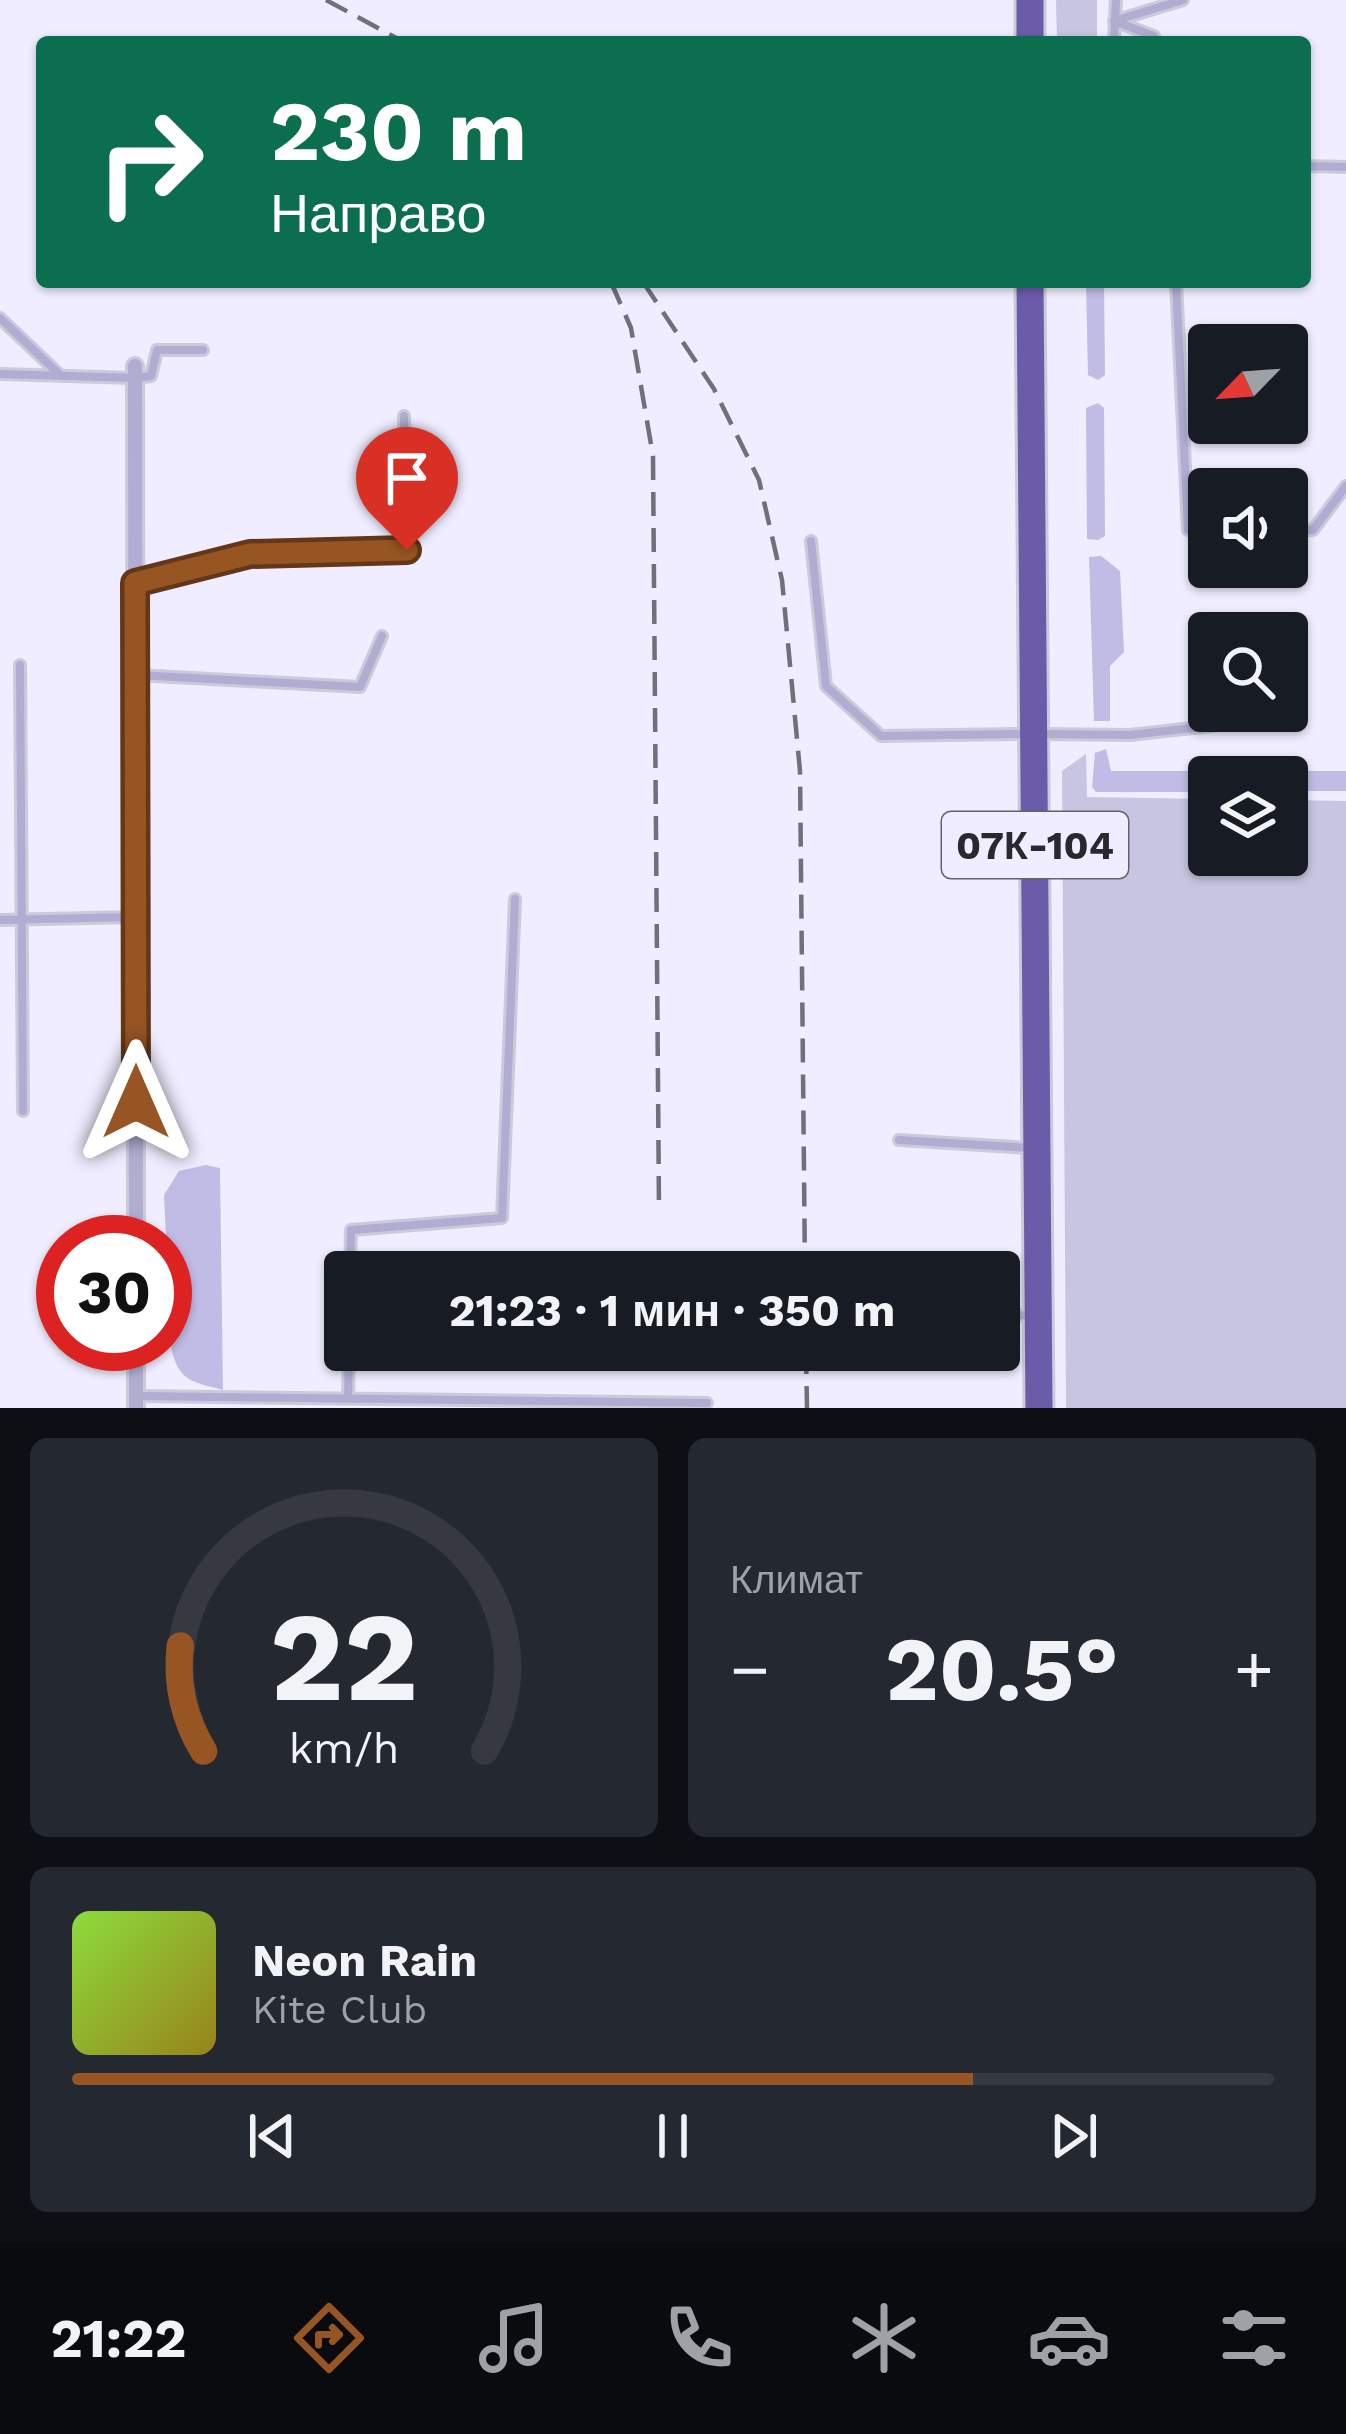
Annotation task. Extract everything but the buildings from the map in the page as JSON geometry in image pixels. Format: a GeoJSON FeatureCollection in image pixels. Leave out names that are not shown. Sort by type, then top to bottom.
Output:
{"type":"FeatureCollection","features":[{"type":"Feature","properties":{"kind":"highway"},"geometry":{"type":"LineString","coordinates":[[1030,0],[1030,36]]}},
{"type":"Feature","properties":{"kind":"highway","name":"07К-104"},"geometry":{"type":"LineString","coordinates":[[1030,288],[1039,1408]]}},
{"type":"Feature","properties":{"kind":"street"},"geometry":{"type":"LineString","coordinates":[[135,372],[136,1215]]}},
{"type":"Feature","properties":{"kind":"street"},"geometry":{"type":"LineString","coordinates":[[136,1371],[136,1402]]}},
{"type":"Feature","properties":{"kind":"lane"},"geometry":{"type":"LineString","coordinates":[[1114,36],[1116,0]]}},
{"type":"Feature","properties":{"kind":"lane"},"geometry":{"type":"LineString","coordinates":[[1114,21],[1183,0]]}},
{"type":"Feature","properties":{"kind":"lane"},"geometry":{"type":"LineString","coordinates":[[1114,21],[1154,36]]}},
{"type":"Feature","properties":{"kind":"lane"},"geometry":{"type":"LineString","coordinates":[[1311,166],[1346,167]]}},
{"type":"Feature","properties":{"kind":"lane"},"geometry":{"type":"LineString","coordinates":[[1176,288],[1188,530]]}},
{"type":"Feature","properties":{"kind":"lane"},"geometry":{"type":"LineString","coordinates":[[0,318],[61,376]]}},
{"type":"Feature","properties":{"kind":"lane"},"geometry":{"type":"LineString","coordinates":[[0,374],[135,372],[151,376],[157,350],[203,350]]}},
{"type":"Feature","properties":{"kind":"lane"},"geometry":{"type":"LineString","coordinates":[[135,583],[250,554],[407,550],[404,416]]}},
{"type":"Feature","properties":{"kind":"lane"},"geometry":{"type":"LineString","coordinates":[[1308,530],[1346,486]]}},
{"type":"Feature","properties":{"kind":"lane"},"geometry":{"type":"LineString","coordinates":[[811,541],[826,686],[881,736],[1130,735],[1188,729]]}},
{"type":"Feature","properties":{"kind":"lane"},"geometry":{"type":"LineString","coordinates":[[135,675],[360,687],[382,636]]}},
{"type":"Feature","properties":{"kind":"lane"},"geometry":{"type":"LineString","coordinates":[[20,665],[23,1111]]}},
{"type":"Feature","properties":{"kind":"lane"},"geometry":{"type":"LineString","coordinates":[[350,1251],[351,1230],[502,1218],[515,898]]}},
{"type":"Feature","properties":{"kind":"lane"},"geometry":{"type":"LineString","coordinates":[[0,920],[136,916]]}},
{"type":"Feature","properties":{"kind":"lane"},"geometry":{"type":"LineString","coordinates":[[899,1140],[1037,1149]]}},
{"type":"Feature","properties":{"kind":"lane"},"geometry":{"type":"LineString","coordinates":[[1020,1315],[1038,1314]]}},
{"type":"Feature","properties":{"kind":"lane"},"geometry":{"type":"LineString","coordinates":[[349,1371],[349,1398]]}},
{"type":"Feature","properties":{"kind":"lane"},"geometry":{"type":"LineString","coordinates":[[136,1402],[349,1398],[707,1402]]}},
{"type":"Feature","properties":{"kind":"shaded area"},"geometry":{"type":"Polygon","coordinates":[[[1056,0],[1097,0],[1097,36],[1057,36],[1056,0]]]}},
{"type":"Feature","properties":{"kind":"shaded area"},"geometry":{"type":"Polygon","coordinates":[[[1086,288],[1104,288],[1105,375],[1098,380],[1088,375],[1086,288]]]}},
{"type":"Feature","properties":{"kind":"shaded area"},"geometry":{"type":"Polygon","coordinates":[[[1098,403],[1104,408],[1105,536],[1098,540],[1087,539],[1086,408],[1098,403]]]}},
{"type":"Feature","properties":{"kind":"shaded area"},"geometry":{"type":"Polygon","coordinates":[[[1101,556],[1120,571],[1124,652],[1110,666],[1110,721],[1094,721],[1089,557],[1101,556]]]}},
{"type":"Feature","properties":{"kind":"shaded area"},"geometry":{"type":"Polygon","coordinates":[[[1106,749],[1111,771],[1188,771],[1188,792],[1096,792],[1092,787],[1095,753],[1106,749]]]}},
{"type":"Feature","properties":{"kind":"shaded area"},"geometry":{"type":"Polygon","coordinates":[[[1086,754],[1087,797],[1188,799],[1188,876],[1308,876],[1308,800],[1346,801],[1346,1408],[1066,1408],[1062,771],[1086,754]]]}},
{"type":"Feature","properties":{"kind":"shaded area"},"geometry":{"type":"Polygon","coordinates":[[[1308,771],[1346,771],[1346,791],[1308,791],[1308,771]]]}},
{"type":"Feature","properties":{"kind":"shaded area"},"geometry":{"type":"Polygon","coordinates":[[[206,1165],[220,1168],[223,1390],[203,1385],[181,1371],[192,1371],[192,1215],[165,1215],[164,1195],[179,1171],[206,1165]]]}},
{"type":"Feature","properties":{"kind":"railway"},"geometry":{"type":"LineString","coordinates":[[326,0],[393,36]]}},
{"type":"Feature","properties":{"kind":"railway"},"geometry":{"type":"LineString","coordinates":[[614,288],[631,328],[653,456],[659,1210]]}},
{"type":"Feature","properties":{"kind":"railway"},"geometry":{"type":"LineString","coordinates":[[647,288],[714,389],[759,480],[782,580],[800,771],[805,1251]]}},
{"type":"Feature","properties":{"kind":"railway"},"geometry":{"type":"LineString","coordinates":[[806,1371],[807,1408]]}},
{"type":"Feature","properties":{"kind":"route"},"geometry":{"type":"LineString","coordinates":[[136,1102],[135,583],[250,554],[407,550]]}}]}
